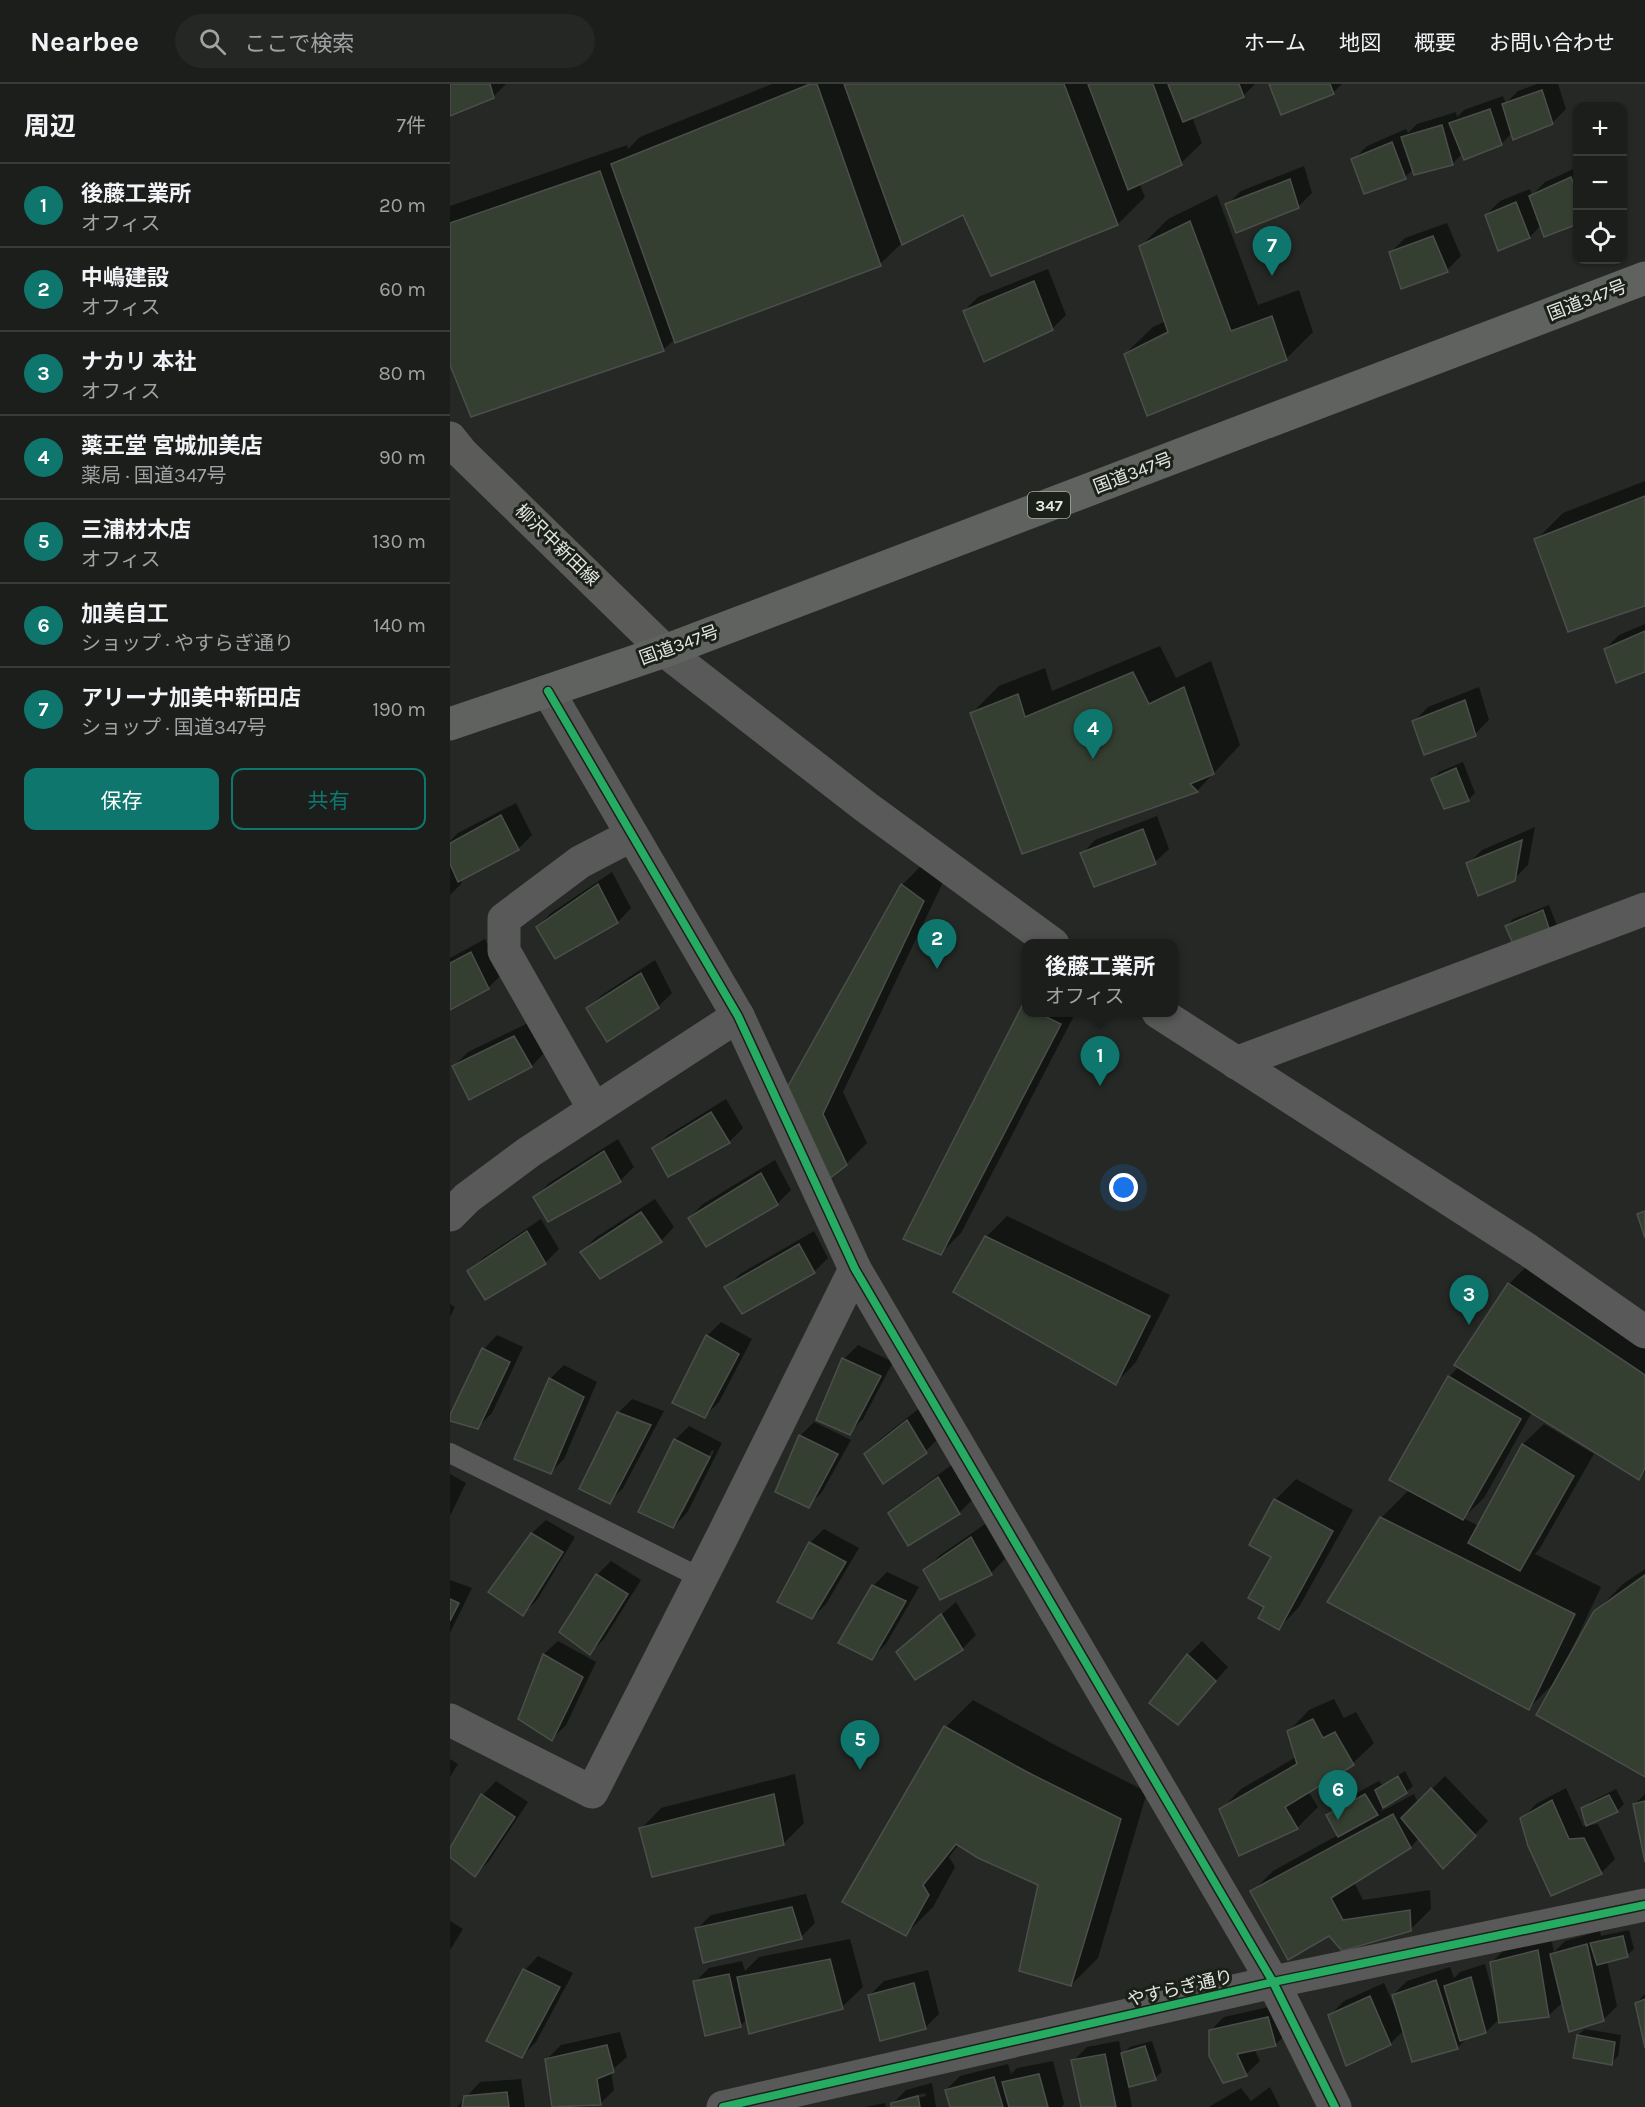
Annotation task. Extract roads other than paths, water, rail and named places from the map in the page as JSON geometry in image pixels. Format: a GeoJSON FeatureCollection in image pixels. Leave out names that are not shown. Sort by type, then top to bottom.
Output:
{"type":"FeatureCollection","features":[{"type":"Feature","properties":{"kind":"highway","name":"国道347号"},"geometry":{"type":"LineString","coordinates":[[450,724],[665,651],[1645,278]]}},
{"type":"Feature","properties":{"kind":"main road","name":"柳沢中新田線"},"geometry":{"type":"LineString","coordinates":[[450,438],[462,453],[665,651]]}},
{"type":"Feature","properties":{"kind":"street"},"geometry":{"type":"LineString","coordinates":[[665,651],[866,807],[1046,939]]}},
{"type":"Feature","properties":{"kind":"street"},"geometry":{"type":"LineString","coordinates":[[548,691],[738,1016],[855,1269],[1274,1982],[1335,2107]]}},
{"type":"Feature","properties":{"kind":"street"},"geometry":{"type":"LineString","coordinates":[[594,1109],[504,951],[504,919],[580,862],[632,835]]}},
{"type":"Feature","properties":{"kind":"street"},"geometry":{"type":"LineString","coordinates":[[1236,1063],[1645,909]]}},
{"type":"Feature","properties":{"kind":"street"},"geometry":{"type":"LineString","coordinates":[[450,1215],[466,1198],[520,1159],[738,1016]]}},
{"type":"Feature","properties":{"kind":"street"},"geometry":{"type":"LineString","coordinates":[[1166,1017],[1528,1250],[1645,1332]]}},
{"type":"Feature","properties":{"kind":"street"},"geometry":{"type":"LineString","coordinates":[[450,1720],[592,1791],[855,1269]]}},
{"type":"Feature","properties":{"kind":"street","name":"やすらぎ通り"},"geometry":{"type":"LineString","coordinates":[[723,2107],[1274,1982],[1645,1905]]}},
{"type":"Feature","properties":{"kind":"lane"},"geometry":{"type":"LineString","coordinates":[[450,1453],[701,1578]]}},
{"type":"Feature","properties":{"kind":"place","name":"アリーナ加美中新田店"},"geometry":{"type":"Point","coordinates":[1272,276]}},
{"type":"Feature","properties":{"kind":"place","name":"薬王堂 宮城加美店"},"geometry":{"type":"Point","coordinates":[1093,759]}},
{"type":"Feature","properties":{"kind":"place","name":"中嶋建設"},"geometry":{"type":"Point","coordinates":[937,969]}},
{"type":"Feature","properties":{"kind":"place","name":"後藤工業所"},"geometry":{"type":"Point","coordinates":[1100,1086]}},
{"type":"Feature","properties":{"kind":"place","name":"ナカリ 本社"},"geometry":{"type":"Point","coordinates":[1469,1325]}},
{"type":"Feature","properties":{"kind":"place","name":"三浦材木店"},"geometry":{"type":"Point","coordinates":[860,1770]}},
{"type":"Feature","properties":{"kind":"place","name":"加美自工"},"geometry":{"type":"Point","coordinates":[1338,1820]}}]}
